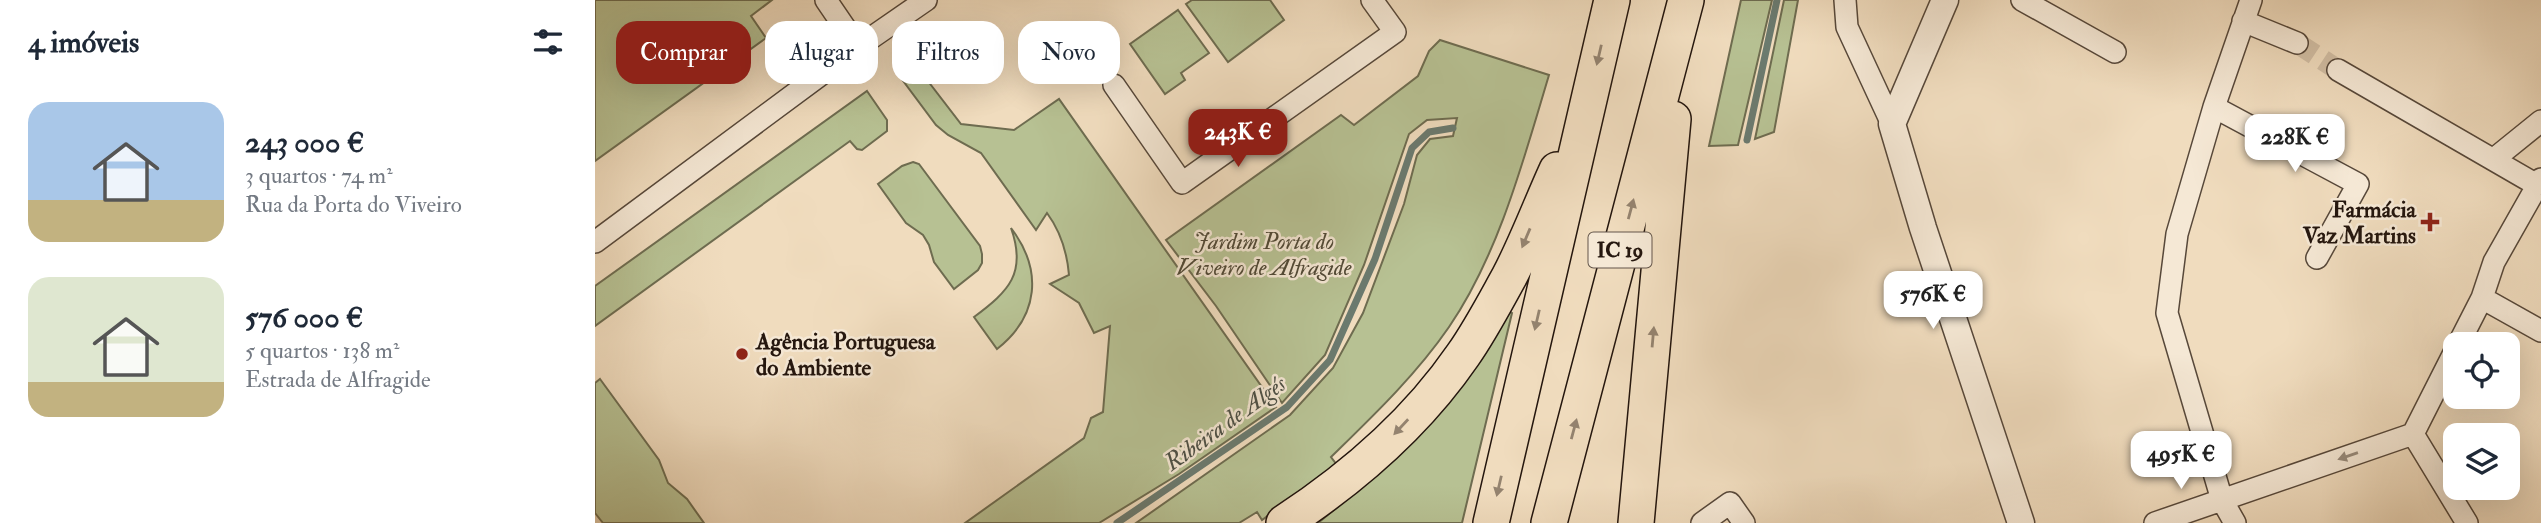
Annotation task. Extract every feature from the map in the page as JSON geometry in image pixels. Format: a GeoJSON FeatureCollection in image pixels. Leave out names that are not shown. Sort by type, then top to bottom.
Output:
{"type":"FeatureCollection","features":[{"type":"Feature","properties":{"kind":"highway","name":"IC 19"},"geometry":{"type":"LineString","coordinates":[[1491,523],[1612,0]]}},
{"type":"Feature","properties":{"kind":"highway","name":"IC 19"},"geometry":{"type":"LineString","coordinates":[[1549,523],[1685,3]]}},
{"type":"Feature","properties":{"kind":"highway"},"geometry":{"type":"LineString","coordinates":[[1636,523],[1685,3]]}},
{"type":"Feature","properties":{"kind":"highway"},"geometry":{"type":"LineString","coordinates":[[1284,523],[1345,479],[1388,441],[1426,401],[1462,356],[1510,274],[1585,110]]}},
{"type":"Feature","properties":{"kind":"street"},"geometry":{"type":"LineString","coordinates":[[826,0],[841,21]]}},
{"type":"Feature","properties":{"kind":"street"},"geometry":{"type":"LineString","coordinates":[[878,34],[926,0]]}},
{"type":"Feature","properties":{"kind":"street"},"geometry":{"type":"LineString","coordinates":[[1114,85],[1182,183],[1395,32],[1372,0]]}},
{"type":"Feature","properties":{"kind":"street"},"geometry":{"type":"LineString","coordinates":[[1845,0],[1847,27],[1892,124],[1923,228],[2021,523]]}},
{"type":"Feature","properties":{"kind":"street"},"geometry":{"type":"LineString","coordinates":[[1892,124],[1945,0]]}},
{"type":"Feature","properties":{"kind":"street"},"geometry":{"type":"LineString","coordinates":[[2022,0],[2115,52]]}},
{"type":"Feature","properties":{"kind":"street"},"geometry":{"type":"LineString","coordinates":[[2235,523],[2222,500],[2167,313],[2177,234],[2214,107],[2251,0]]}},
{"type":"Feature","properties":{"kind":"street"},"geometry":{"type":"LineString","coordinates":[[2243,21],[2297,43]]}},
{"type":"Feature","properties":{"kind":"street"},"geometry":{"type":"LineString","coordinates":[[2338,70],[2539,182],[2494,262],[2482,298],[2465,332]]}},
{"type":"Feature","properties":{"kind":"street"},"geometry":{"type":"LineString","coordinates":[[595,242],[809,84]]}},
{"type":"Feature","properties":{"kind":"street"},"geometry":{"type":"LineString","coordinates":[[2214,107],[2358,184],[2317,258]]}},
{"type":"Feature","properties":{"kind":"street"},"geometry":{"type":"LineString","coordinates":[[2494,159],[2541,121]]}},
{"type":"Feature","properties":{"kind":"street"},"geometry":{"type":"LineString","coordinates":[[2482,298],[2541,331]]}},
{"type":"Feature","properties":{"kind":"street"},"geometry":{"type":"LineString","coordinates":[[2155,523],[2413,434],[2443,375]]}},
{"type":"Feature","properties":{"kind":"street"},"geometry":{"type":"LineString","coordinates":[[2413,434],[2467,523]]}},
{"type":"Feature","properties":{"kind":"street"},"geometry":{"type":"LineString","coordinates":[[1702,523],[1730,503],[1744,523]]}},
{"type":"Feature","properties":{"kind":"green space"},"geometry":{"type":"Polygon","coordinates":[[[595,0],[772,0],[751,16],[765,39],[751,49],[751,21],[616,21],[616,84],[702,84],[595,161],[595,0]]]}},
{"type":"Feature","properties":{"kind":"green space"},"geometry":{"type":"Polygon","coordinates":[[[1192,0],[1270,0],[1284,20],[1228,62],[1186,4],[1192,0]]]}},
{"type":"Feature","properties":{"kind":"green space"},"geometry":{"type":"Polygon","coordinates":[[[1741,0],[1772,0],[1738,145],[1709,146],[1741,0]]]}},
{"type":"Feature","properties":{"kind":"green space"},"geometry":{"type":"Polygon","coordinates":[[[1784,0],[1798,0],[1774,132],[1755,139],[1784,0]]]}},
{"type":"Feature","properties":{"kind":"green space"},"geometry":{"type":"Polygon","coordinates":[[[1178,10],[1209,53],[1181,73],[1185,80],[1165,94],[1130,44],[1178,10]]]}},
{"type":"Feature","properties":{"kind":"green space","name":"Jardim Porta do Viveiro de Alfragide"},"geometry":{"type":"Polygon","coordinates":[[[1440,40],[1549,75],[1508,205],[1467,299],[1436,345],[1408,378],[1331,457],[1337,465],[1262,520],[1257,512],[1239,523],[1136,523],[1290,415],[1333,368],[1363,313],[1404,204],[1417,155],[1430,139],[1453,136],[1457,118],[1427,120],[1409,134],[1364,265],[1325,355],[1282,403],[1216,306],[1166,240],[1341,115],[1354,125],[1418,76],[1429,51],[1440,40]]]}},
{"type":"Feature","properties":{"kind":"green space"},"geometry":{"type":"Polygon","coordinates":[[[905,84],[930,84],[961,124],[1014,130],[1059,99],[1276,407],[1179,474],[1099,523],[965,523],[1084,438],[1091,418],[1103,412],[1110,326],[1094,333],[1079,303],[1050,284],[1069,275],[1063,242],[1047,213],[1036,230],[981,153],[948,135],[936,125],[905,84]]]}},
{"type":"Feature","properties":{"kind":"green space"},"geometry":{"type":"Polygon","coordinates":[[[867,91],[887,120],[887,131],[862,150],[857,149],[850,141],[595,326],[595,286],[867,91]]]}},
{"type":"Feature","properties":{"kind":"green space"},"geometry":{"type":"Polygon","coordinates":[[[913,162],[919,164],[980,246],[982,263],[978,270],[954,289],[934,262],[923,235],[906,223],[878,184],[902,166],[913,162]]]}},
{"type":"Feature","properties":{"kind":"green space"},"geometry":{"type":"Polygon","coordinates":[[[1011,228],[1028,260],[1032,292],[1021,322],[997,349],[974,317],[997,298],[1012,280],[1017,257],[1011,228]]]}},
{"type":"Feature","properties":{"kind":"green space"},"geometry":{"type":"Polygon","coordinates":[[[1506,310],[1512,313],[1462,523],[1318,523],[1375,476],[1506,310]]]}},
{"type":"Feature","properties":{"kind":"green space"},"geometry":{"type":"Polygon","coordinates":[[[600,379],[659,460],[668,483],[687,499],[704,523],[603,523],[595,513],[595,383],[600,379]]]}},
{"type":"Feature","properties":{"kind":"waterway","name":"Ribeira de Algés"},"geometry":{"type":"LineString","coordinates":[[1747,140],[1777,0]]}},
{"type":"Feature","properties":{"kind":"waterway","name":"Ribeira de Algés"},"geometry":{"type":"LineString","coordinates":[[1117,523],[1287,407],[1330,360],[1375,259],[1412,148],[1429,132],[1453,128]]}},
{"type":"Feature","properties":{"kind":"tunnel"},"geometry":{"type":"LineString","coordinates":[[2297,43],[2338,70]]}},
{"type":"Feature","properties":{"kind":"place","name":"Farmácia Vaz Martins"},"geometry":{"type":"Point","coordinates":[2430,222]}},
{"type":"Feature","properties":{"kind":"place","name":"Agência Portuguesa do Ambiente"},"geometry":{"type":"Point","coordinates":[742,354]}}]}
